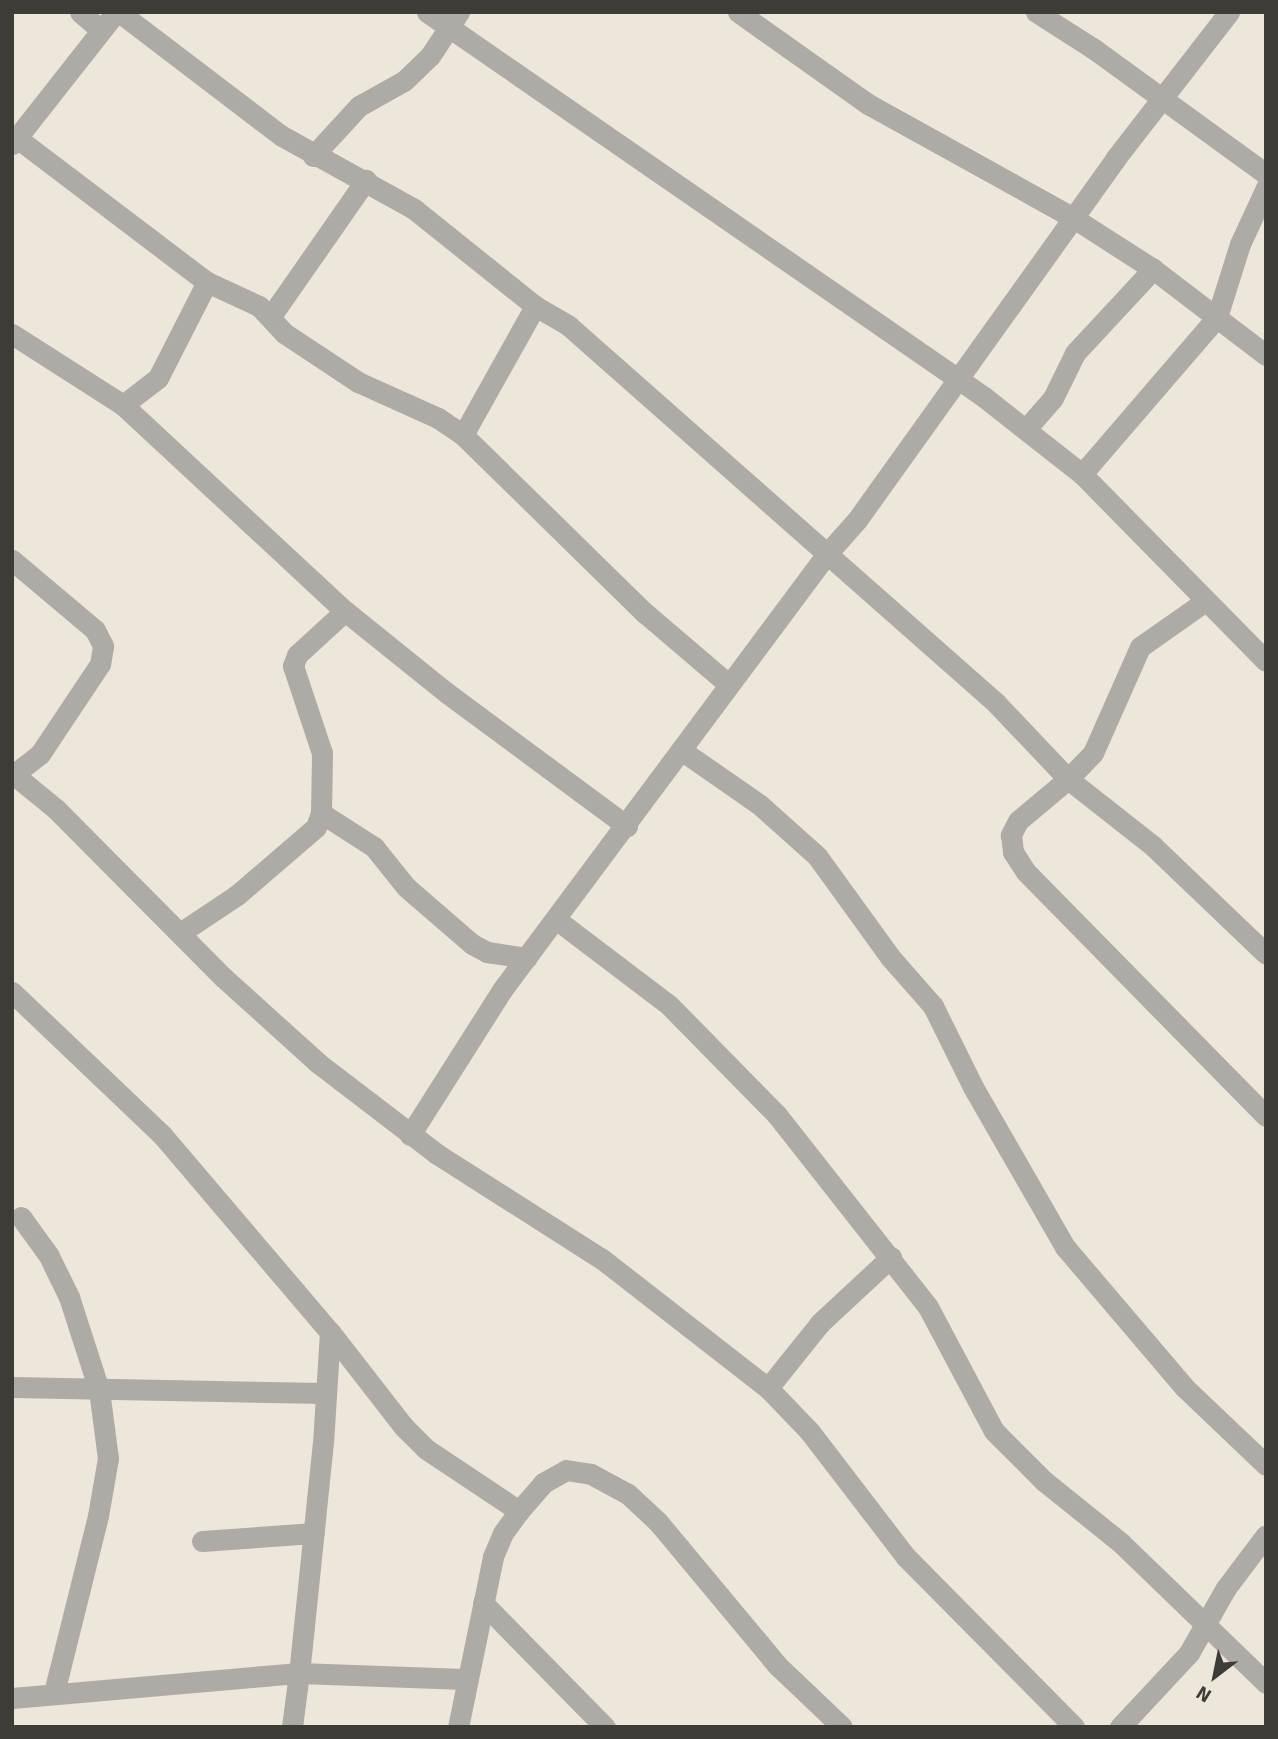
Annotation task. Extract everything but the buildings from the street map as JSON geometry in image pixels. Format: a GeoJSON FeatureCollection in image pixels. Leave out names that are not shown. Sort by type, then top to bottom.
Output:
{"type":"FeatureCollection","features":[{"type":"Feature","properties":{"kind":"street"},"geometry":{"type":"LineString","coordinates":[[80,12],[101,30]]}},
{"type":"Feature","properties":{"kind":"street"},"geometry":{"type":"LineString","coordinates":[[728,684],[645,613],[463,435],[438,418],[358,382],[284,333],[271,316],[207,282],[15,141],[117,12],[313,156],[366,180],[414,209],[535,306],[611,359],[826,555],[996,703],[1068,779],[1153,846],[1266,954]]}},
{"type":"Feature","properties":{"kind":"street"},"geometry":{"type":"LineString","coordinates":[[427,12],[454,20],[1026,429],[1082,474],[1204,602],[1266,661]]}},
{"type":"Feature","properties":{"kind":"street"},"geometry":{"type":"LineString","coordinates":[[738,12],[868,104],[1072,217],[1153,269],[1266,355]]}},
{"type":"Feature","properties":{"kind":"street"},"geometry":{"type":"LineString","coordinates":[[1036,12],[1162,97],[1266,174]]}},
{"type":"Feature","properties":{"kind":"street"},"geometry":{"type":"LineString","coordinates":[[410,1135],[449,1069],[527,958],[627,826],[728,684],[826,555],[857,520],[1072,217],[1229,12]]}},
{"type":"Feature","properties":{"kind":"street"},"geometry":{"type":"LineString","coordinates":[[313,156],[359,106],[404,82],[454,20]]}},
{"type":"Feature","properties":{"kind":"street"},"geometry":{"type":"LineString","coordinates":[[271,316],[366,180]]}},
{"type":"Feature","properties":{"kind":"street"},"geometry":{"type":"LineString","coordinates":[[1082,474],[1217,317],[1240,244],[1266,188]]}},
{"type":"Feature","properties":{"kind":"street"},"geometry":{"type":"LineString","coordinates":[[1026,429],[1053,398],[1075,353],[1153,269]]}},
{"type":"Feature","properties":{"kind":"street"},"geometry":{"type":"LineString","coordinates":[[122,405],[158,378],[207,282]]}},
{"type":"Feature","properties":{"kind":"street"},"geometry":{"type":"LineString","coordinates":[[463,435],[535,306]]}},
{"type":"Feature","properties":{"kind":"street"},"geometry":{"type":"LineString","coordinates":[[12,334],[122,405],[345,611],[447,693],[627,826]]}},
{"type":"Feature","properties":{"kind":"street"},"geometry":{"type":"LineString","coordinates":[[12,560],[95,630],[103,646],[100,664],[40,754],[13,775],[98,849],[180,933],[318,1063],[410,1135],[602,1259],[768,1388],[810,1432],[906,1557],[972,1629],[1074,1727]]}},
{"type":"Feature","properties":{"kind":"street"},"geometry":{"type":"LineString","coordinates":[[1204,602],[1140,647],[1093,753],[1068,779],[1018,821],[1011,835],[1013,852],[1063,912],[1265,1113]]}},
{"type":"Feature","properties":{"kind":"street"},"geometry":{"type":"LineString","coordinates":[[180,933],[305,840],[321,813],[322,753],[293,666],[297,655],[345,611]]}},
{"type":"Feature","properties":{"kind":"street"},"geometry":{"type":"LineString","coordinates":[[681,750],[760,805],[817,856],[890,957],[933,1006],[972,1087],[1065,1247],[1184,1387],[1266,1465]]}},
{"type":"Feature","properties":{"kind":"street"},"geometry":{"type":"LineString","coordinates":[[321,813],[374,847],[406,887],[472,944],[487,952],[527,958]]}},
{"type":"Feature","properties":{"kind":"street"},"geometry":{"type":"LineString","coordinates":[[556,920],[669,1005],[777,1115],[928,1307],[993,1431],[1044,1481],[1121,1543],[1266,1683]]}},
{"type":"Feature","properties":{"kind":"street"},"geometry":{"type":"LineString","coordinates":[[12,992],[163,1136],[330,1332],[404,1427],[426,1448],[519,1510]]}},
{"type":"Feature","properties":{"kind":"street"},"geometry":{"type":"LineString","coordinates":[[21,1217],[49,1256],[69,1297],[99,1390],[107,1470],[54,1693]]}},
{"type":"Feature","properties":{"kind":"street"},"geometry":{"type":"LineString","coordinates":[[768,1388],[820,1324],[891,1257]]}},
{"type":"Feature","properties":{"kind":"street"},"geometry":{"type":"LineString","coordinates":[[292,1727],[314,1533],[323,1393],[330,1332]]}},
{"type":"Feature","properties":{"kind":"street"},"geometry":{"type":"LineString","coordinates":[[12,1387],[323,1393]]}},
{"type":"Feature","properties":{"kind":"street"},"geometry":{"type":"LineString","coordinates":[[458,1727],[464,1679],[503,1533],[543,1483],[566,1470],[591,1474],[628,1494],[659,1522],[778,1666],[842,1727]]}},
{"type":"Feature","properties":{"kind":"street"},"geometry":{"type":"LineString","coordinates":[[202,1541],[314,1533]]}},
{"type":"Feature","properties":{"kind":"street"},"geometry":{"type":"LineString","coordinates":[[1120,1727],[1166,1681],[1266,1535]]}},
{"type":"Feature","properties":{"kind":"street"},"geometry":{"type":"LineString","coordinates":[[483,1603],[605,1727]]}},
{"type":"Feature","properties":{"kind":"street"},"geometry":{"type":"LineString","coordinates":[[12,1698],[299,1673],[464,1679]]}}]}
